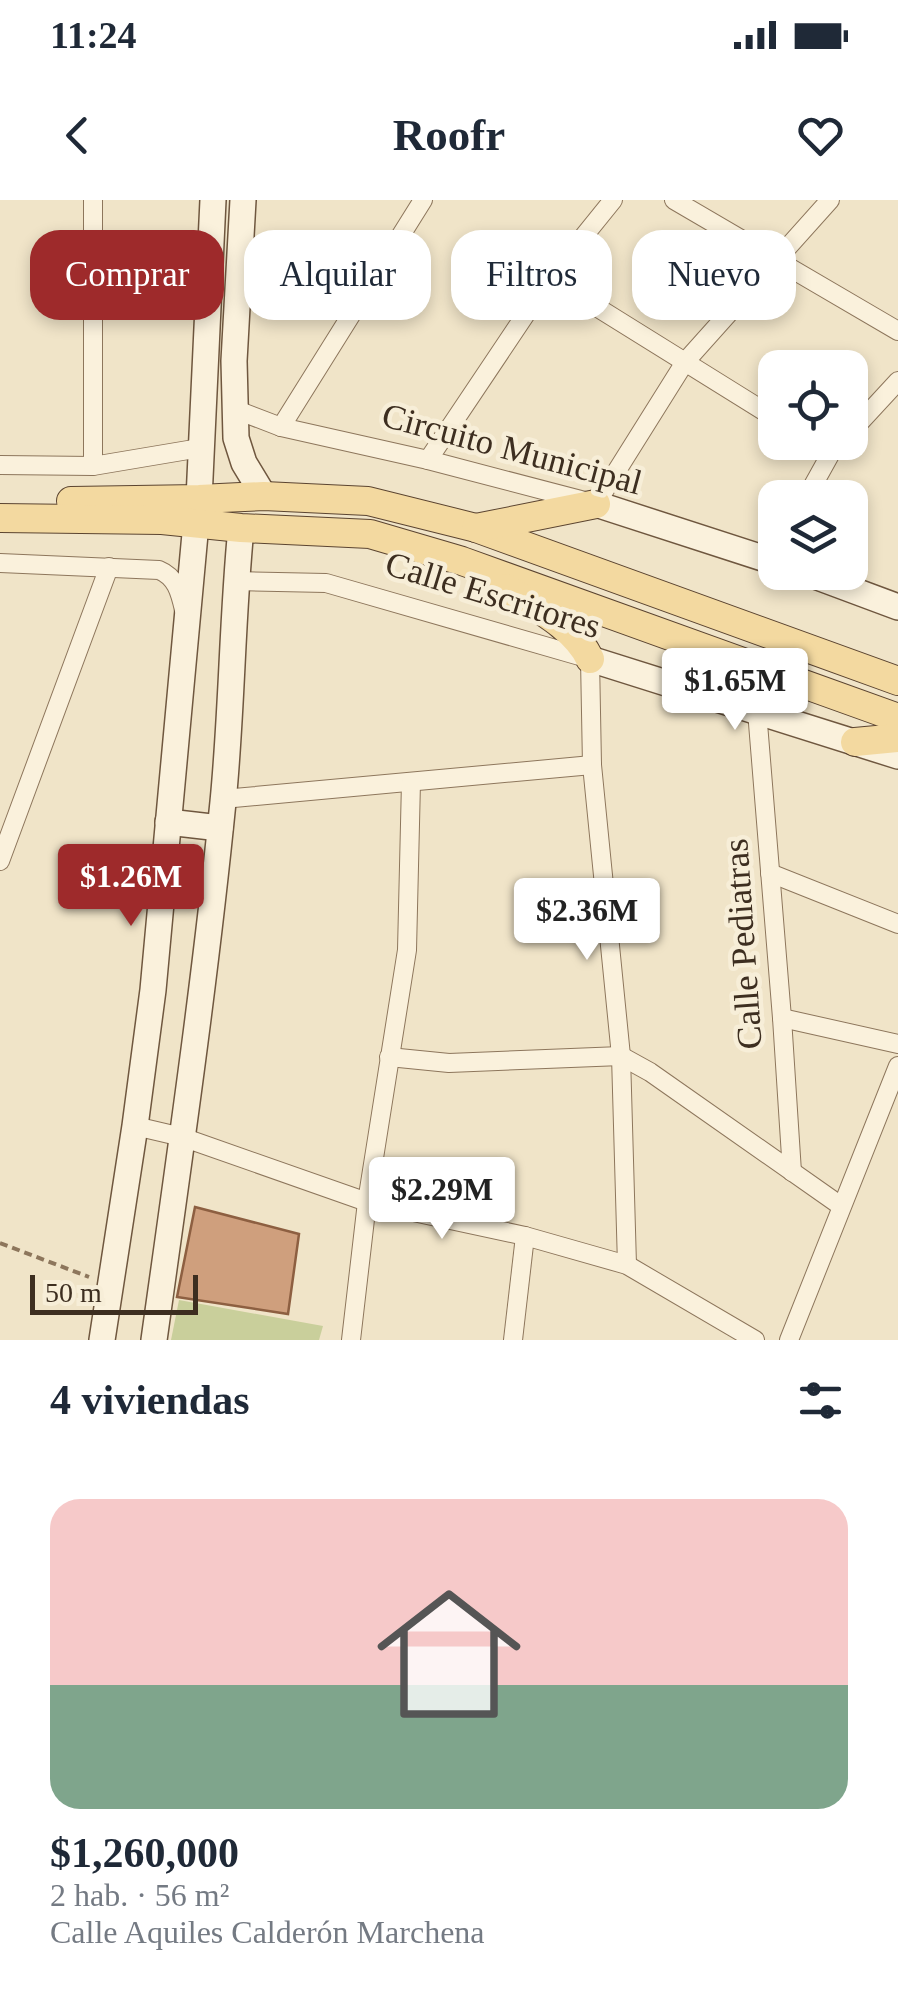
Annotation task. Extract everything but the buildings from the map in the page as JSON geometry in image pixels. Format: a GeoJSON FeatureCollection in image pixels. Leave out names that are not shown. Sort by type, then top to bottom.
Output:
{"type":"FeatureCollection","features":[{"type":"Feature","properties":{"kind":"main road"},"geometry":{"type":"LineString","coordinates":[[102,1340],[153,990],[198,511],[213,200]]}},
{"type":"Feature","properties":{"kind":"main road"},"geometry":{"type":"LineString","coordinates":[[243,200],[234,362],[236,438],[244,463],[264,496]]}},
{"type":"Feature","properties":{"kind":"main road"},"geometry":{"type":"LineString","coordinates":[[0,502],[198,511],[264,496],[368,500],[476,528],[898,680]]}},
{"type":"Feature","properties":{"kind":"main road"},"geometry":{"type":"LineString","coordinates":[[476,528],[596,504]]}},
{"type":"Feature","properties":{"kind":"main road","name":"Circuito Municipal"},"geometry":{"type":"LineString","coordinates":[[596,504],[758,553]]}},
{"type":"Feature","properties":{"kind":"main road"},"geometry":{"type":"LineString","coordinates":[[0,518],[163,510]]}},
{"type":"Feature","properties":{"kind":"main road"},"geometry":{"type":"LineString","coordinates":[[198,511],[241,528],[370,534],[462,560],[898,718]]}},
{"type":"Feature","properties":{"kind":"main road"},"geometry":{"type":"LineString","coordinates":[[154,1340],[223,800],[241,528]]}},
{"type":"Feature","properties":{"kind":"main road"},"geometry":{"type":"LineString","coordinates":[[462,560],[575,636],[590,660]]}},
{"type":"Feature","properties":{"kind":"main road"},"geometry":{"type":"LineString","coordinates":[[852,590],[898,607]]}},
{"type":"Feature","properties":{"kind":"main road","name":"Calle Escritores"},"geometry":{"type":"LineString","coordinates":[[590,660],[898,756]]}},
{"type":"Feature","properties":{"kind":"main road"},"geometry":{"type":"LineString","coordinates":[[855,742],[898,738]]}},
{"type":"Feature","properties":{"kind":"main road"},"geometry":{"type":"LineString","coordinates":[[168,822],[220,828]]}},
{"type":"Feature","properties":{"kind":"street"},"geometry":{"type":"LineString","coordinates":[[93,466],[94,200]]}},
{"type":"Feature","properties":{"kind":"street"},"geometry":{"type":"LineString","coordinates":[[281,427],[423,200]]}},
{"type":"Feature","properties":{"kind":"street"},"geometry":{"type":"LineString","coordinates":[[589,230],[613,200]]}},
{"type":"Feature","properties":{"kind":"street"},"geometry":{"type":"LineString","coordinates":[[674,200],[724,230]]}},
{"type":"Feature","properties":{"kind":"street"},"geometry":{"type":"LineString","coordinates":[[796,237],[830,200]]}},
{"type":"Feature","properties":{"kind":"street"},"geometry":{"type":"LineString","coordinates":[[796,272],[898,332]]}},
{"type":"Feature","properties":{"kind":"street"},"geometry":{"type":"LineString","coordinates":[[612,317],[758,407]]}},
{"type":"Feature","properties":{"kind":"street"},"geometry":{"type":"LineString","coordinates":[[428,460],[522,320]]}},
{"type":"Feature","properties":{"kind":"street"},"geometry":{"type":"LineString","coordinates":[[596,504],[685,362],[722,320]]}},
{"type":"Feature","properties":{"kind":"street"},"geometry":{"type":"LineString","coordinates":[[868,414],[898,381]]}},
{"type":"Feature","properties":{"kind":"street","name":"Circuito Municipal"},"geometry":{"type":"LineString","coordinates":[[234,409],[281,427],[596,504]]}},
{"type":"Feature","properties":{"kind":"street"},"geometry":{"type":"LineString","coordinates":[[0,466],[93,466],[200,448]]}},
{"type":"Feature","properties":{"kind":"street"},"geometry":{"type":"LineString","coordinates":[[0,562],[165,572],[179,592],[186,620]]}},
{"type":"Feature","properties":{"kind":"street"},"geometry":{"type":"LineString","coordinates":[[0,862],[109,567]]}},
{"type":"Feature","properties":{"kind":"street","name":"Calle Escritores"},"geometry":{"type":"LineString","coordinates":[[236,580],[337,586],[590,660]]}},
{"type":"Feature","properties":{"kind":"street"},"geometry":{"type":"LineString","coordinates":[[590,660],[592,765],[621,1056],[628,1265]]}},
{"type":"Feature","properties":{"kind":"street","name":"Calle Pediatras"},"geometry":{"type":"LineString","coordinates":[[757,710],[792,1172]]}},
{"type":"Feature","properties":{"kind":"street"},"geometry":{"type":"LineString","coordinates":[[223,800],[592,765]]}},
{"type":"Feature","properties":{"kind":"street"},"geometry":{"type":"LineString","coordinates":[[350,1340],[366,1202],[407,950],[411,782]]}},
{"type":"Feature","properties":{"kind":"street"},"geometry":{"type":"LineString","coordinates":[[770,873],[898,924]]}},
{"type":"Feature","properties":{"kind":"street"},"geometry":{"type":"LineString","coordinates":[[782,1018],[898,1044]]}},
{"type":"Feature","properties":{"kind":"street"},"geometry":{"type":"LineString","coordinates":[[389,1057],[449,1063],[621,1056],[650,1072],[841,1206]]}},
{"type":"Feature","properties":{"kind":"street"},"geometry":{"type":"LineString","coordinates":[[789,1340],[898,1066]]}},
{"type":"Feature","properties":{"kind":"street"},"geometry":{"type":"LineString","coordinates":[[136,1126],[182,1137],[366,1202],[525,1236],[628,1265],[754,1340]]}},
{"type":"Feature","properties":{"kind":"street"},"geometry":{"type":"LineString","coordinates":[[513,1340],[525,1236]]}},
{"type":"Feature","properties":{"kind":"path"},"geometry":{"type":"LineString","coordinates":[[0,1242],[110,1286]]}},
{"type":"Feature","properties":{"kind":"green space"},"geometry":{"type":"Polygon","coordinates":[[[179,1300],[323,1326],[319,1340],[171,1340],[179,1300]]]}}]}
